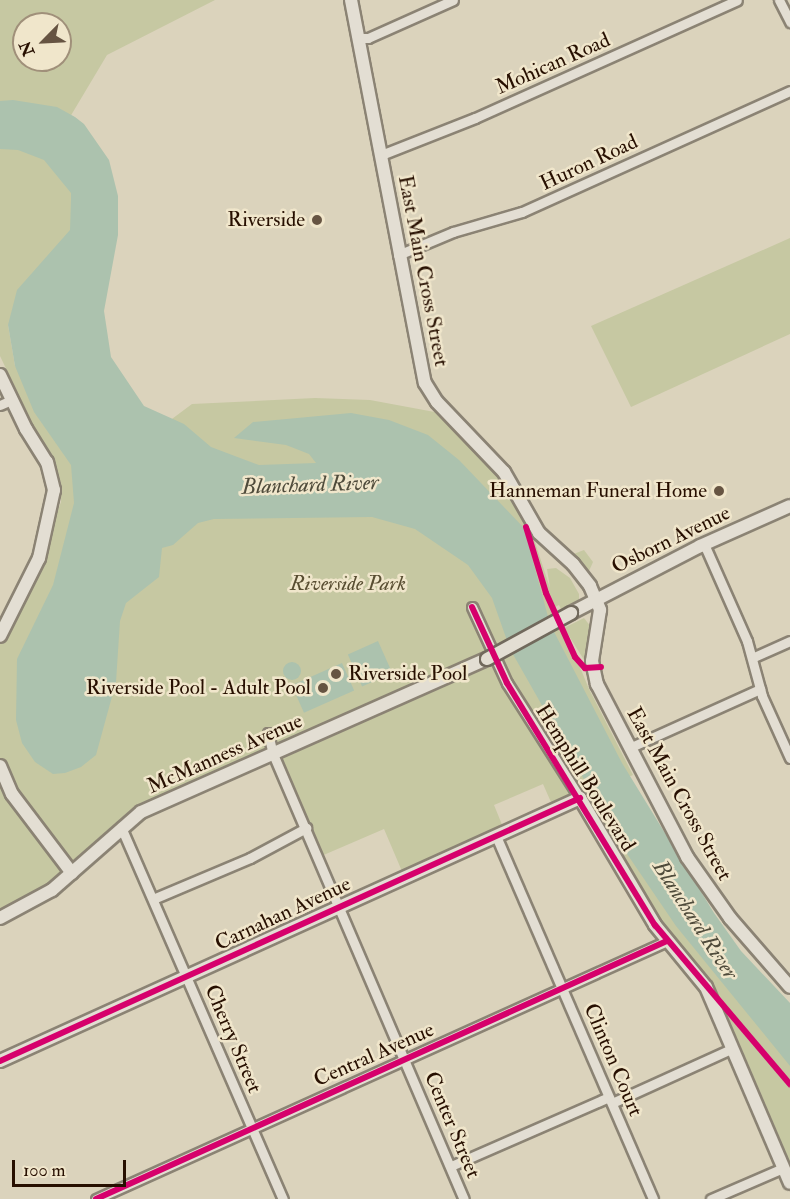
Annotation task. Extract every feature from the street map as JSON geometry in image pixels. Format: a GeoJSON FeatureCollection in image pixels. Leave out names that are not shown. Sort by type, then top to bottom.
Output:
{"type":"FeatureCollection","features":[{"type":"Feature","properties":{"kind":"main road","name":"East Main Cross Street"},"geometry":{"type":"LineString","coordinates":[[351,0],[419,362],[430,393],[493,459],[526,506],[539,533],[580,572],[596,600],[600,615],[592,668],[629,748],[703,881],[790,987]]}},
{"type":"Feature","properties":{"kind":"main road"},"geometry":{"type":"LineString","coordinates":[[0,375],[5,402],[47,462],[54,497],[39,558],[0,636]]}},
{"type":"Feature","properties":{"kind":"main road","name":"Osborn Avenue"},"geometry":{"type":"LineString","coordinates":[[487,659],[704,544],[790,506]]}},
{"type":"Feature","properties":{"kind":"main road","name":"McManness Avenue"},"geometry":{"type":"LineString","coordinates":[[0,918],[43,896],[141,812],[487,659]]}},
{"type":"Feature","properties":{"kind":"main road"},"geometry":{"type":"LineString","coordinates":[[0,766],[12,794],[72,873]]}},
{"type":"Feature","properties":{"kind":"main road","name":"Carnahan Avenue"},"geometry":{"type":"LineString","coordinates":[[0,1061],[580,798]]}},
{"type":"Feature","properties":{"kind":"main road","name":"Hemphill Boulevard"},"geometry":{"type":"LineString","coordinates":[[580,798],[667,941],[706,987],[790,1184]]}},
{"type":"Feature","properties":{"kind":"street"},"geometry":{"type":"LineString","coordinates":[[359,38],[369,37],[453,0]]}},
{"type":"Feature","properties":{"kind":"street","name":"Mohican Road"},"geometry":{"type":"LineString","coordinates":[[381,155],[476,118],[737,0]]}},
{"type":"Feature","properties":{"kind":"street"},"geometry":{"type":"LineString","coordinates":[[779,0],[790,22]]}},
{"type":"Feature","properties":{"kind":"street","name":"Huron Road"},"geometry":{"type":"LineString","coordinates":[[398,255],[453,231],[522,212],[790,91]]}},
{"type":"Feature","properties":{"kind":"street"},"geometry":{"type":"LineString","coordinates":[[704,544],[753,657],[760,689],[790,758]]}},
{"type":"Feature","properties":{"kind":"street","name":"Hemphill Boulevard"},"geometry":{"type":"LineString","coordinates":[[472,607],[507,683],[580,798]]}},
{"type":"Feature","properties":{"kind":"street"},"geometry":{"type":"LineString","coordinates":[[753,657],[790,640]]}},
{"type":"Feature","properties":{"kind":"street"},"geometry":{"type":"LineString","coordinates":[[629,748],[760,689]]}},
{"type":"Feature","properties":{"kind":"street","name":"Center Street"},"geometry":{"type":"LineString","coordinates":[[268,733],[273,754],[464,1199]]}},
{"type":"Feature","properties":{"kind":"street","name":"Cherry Street"},"geometry":{"type":"LineString","coordinates":[[121,827],[284,1199]]}},
{"type":"Feature","properties":{"kind":"street"},"geometry":{"type":"LineString","coordinates":[[153,899],[250,858],[306,828]]}},
{"type":"Feature","properties":{"kind":"street","name":"Clinton Court"},"geometry":{"type":"LineString","coordinates":[[496,836],[653,1199]]}},
{"type":"Feature","properties":{"kind":"street","name":"Central Avenue"},"geometry":{"type":"LineString","coordinates":[[96,1199],[667,941]]}},
{"type":"Feature","properties":{"kind":"street"},"geometry":{"type":"LineString","coordinates":[[451,1166],[731,1048]]}},
{"type":"Feature","properties":{"kind":"street"},"geometry":{"type":"LineString","coordinates":[[711,1199],[783,1168]]}},
{"type":"Feature","properties":{"kind":"green space","name":"Riverside Park"},"geometry":{"type":"Polygon","coordinates":[[[0,0],[215,0],[107,55],[70,117],[92,220],[8,325],[15,366],[129,451],[192,404],[315,398],[370,400],[440,413],[499,475],[529,524],[550,588],[547,569],[556,568],[570,578],[579,594],[579,600],[561,609],[559,605],[555,607],[589,689],[633,775],[611,784],[790,1042],[790,1183],[706,987],[667,941],[580,798],[554,809],[543,784],[494,805],[505,832],[404,876],[384,829],[319,857],[274,754],[141,812],[92,856],[0,918],[0,783],[5,780],[0,766],[0,636],[48,526],[52,525],[61,502],[61,483],[0,356],[0,0]]]}},
{"type":"Feature","properties":{"kind":"green space"},"geometry":{"type":"Polygon","coordinates":[[[790,238],[790,334],[631,407],[591,326],[790,238]]]}},
{"type":"Feature","properties":{"kind":"green space"},"geometry":{"type":"Polygon","coordinates":[[[584,550],[593,562],[589,571],[571,555],[584,550]]]}},
{"type":"Feature","properties":{"kind":"green space"},"geometry":{"type":"Polygon","coordinates":[[[584,618],[591,627],[586,663],[564,628],[584,618]]]}},
{"type":"Feature","properties":{"kind":"water","name":"Blanchard River"},"geometry":{"type":"Polygon","coordinates":[[[13,100],[57,107],[75,117],[84,124],[109,160],[118,196],[118,235],[104,311],[111,357],[144,406],[184,424],[211,447],[259,465],[316,463],[309,454],[286,445],[234,438],[253,422],[351,413],[389,420],[428,435],[459,460],[524,528],[550,624],[622,763],[714,913],[741,951],[790,1003],[790,1066],[676,926],[623,848],[510,649],[492,598],[468,565],[415,529],[372,517],[214,519],[198,523],[173,545],[162,548],[159,577],[126,603],[120,621],[116,682],[96,755],[81,767],[65,773],[53,774],[35,762],[22,743],[16,720],[17,659],[53,585],[74,503],[71,465],[34,412],[15,366],[8,325],[17,290],[70,230],[71,193],[44,160],[18,150],[0,149],[0,101],[13,100]]]}},
{"type":"Feature","properties":{"kind":"water"},"geometry":{"type":"Polygon","coordinates":[[[378,641],[392,673],[362,686],[348,654],[378,641]]]}},
{"type":"Feature","properties":{"kind":"water"},"geometry":{"type":"Polygon","coordinates":[[[292,662],[298,665],[301,671],[298,677],[292,680],[286,677],[283,671],[286,665],[292,662]]]}},
{"type":"Feature","properties":{"kind":"water","name":"Riverside Pool - Adult Pool"},"geometry":{"type":"Polygon","coordinates":[[[342,663],[354,690],[304,713],[292,685],[342,663]]]}},
{"type":"Feature","properties":{"kind":"cycle path"},"geometry":{"type":"LineString","coordinates":[[526,527],[546,593],[575,657],[585,668],[601,667]]}},
{"type":"Feature","properties":{"kind":"cycle path"},"geometry":{"type":"LineString","coordinates":[[472,607],[507,683],[655,925],[790,1084]]}},
{"type":"Feature","properties":{"kind":"cycle path"},"geometry":{"type":"LineString","coordinates":[[0,1061],[580,798]]}},
{"type":"Feature","properties":{"kind":"cycle path"},"geometry":{"type":"LineString","coordinates":[[96,1199],[667,941]]}},
{"type":"Feature","properties":{"kind":"place","name":"Riverside"},"geometry":{"type":"Point","coordinates":[317,220]}},
{"type":"Feature","properties":{"kind":"place","name":"Hanneman Funeral Home"},"geometry":{"type":"Point","coordinates":[719,491]}},
{"type":"Feature","properties":{"kind":"place","name":"Riverside Pool"},"geometry":{"type":"Point","coordinates":[336,674]}},
{"type":"Feature","properties":{"kind":"place","name":"Riverside Pool - Adult Pool"},"geometry":{"type":"Point","coordinates":[323,688]}}]}
